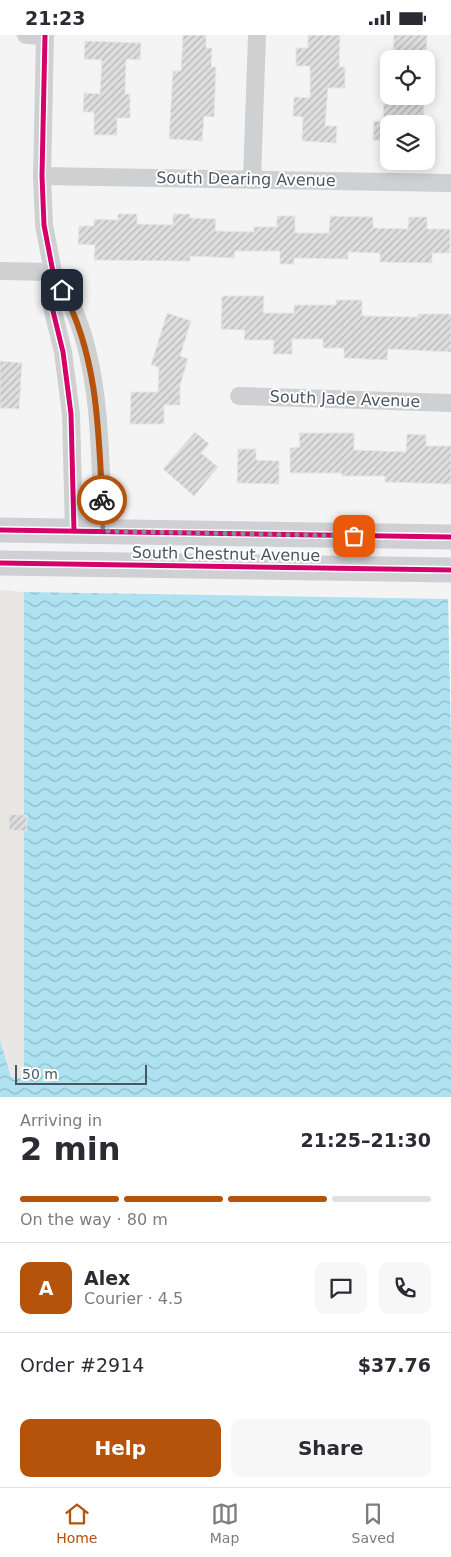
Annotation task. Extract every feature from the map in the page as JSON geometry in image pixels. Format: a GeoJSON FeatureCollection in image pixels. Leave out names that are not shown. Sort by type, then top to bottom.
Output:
{"type":"FeatureCollection","features":[{"type":"Feature","properties":{"kind":"main road","name":"South Chestnut Avenue"},"geometry":{"type":"LineString","coordinates":[[0,530],[451,537]]}},
{"type":"Feature","properties":{"kind":"main road","name":"South Chestnut Avenue"},"geometry":{"type":"LineString","coordinates":[[0,563],[451,571]]}},
{"type":"Feature","properties":{"kind":"street"},"geometry":{"type":"LineString","coordinates":[[26,35],[44,35],[42,176],[44,225],[53,272],[52,307],[63,352],[71,414],[74,531]]}},
{"type":"Feature","properties":{"kind":"street"},"geometry":{"type":"LineString","coordinates":[[252,180],[257,35]]}},
{"type":"Feature","properties":{"kind":"street","name":"South Dearing Avenue"},"geometry":{"type":"LineString","coordinates":[[42,176],[451,183]]}},
{"type":"Feature","properties":{"kind":"street"},"geometry":{"type":"LineString","coordinates":[[0,271],[53,272]]}},
{"type":"Feature","properties":{"kind":"street"},"geometry":{"type":"LineString","coordinates":[[53,272],[72,307],[90,372],[99,425],[103,531]]}},
{"type":"Feature","properties":{"kind":"street","name":"South Jade Avenue"},"geometry":{"type":"LineString","coordinates":[[239,396],[451,403]]}},
{"type":"Feature","properties":{"kind":"shaded area"},"geometry":{"type":"Polygon","coordinates":[[[0,590],[24,592],[24,1079],[11,1077],[0,1040],[0,590]]]}},
{"type":"Feature","properties":{"kind":"water"},"geometry":{"type":"Polygon","coordinates":[[[24,592],[448,599],[451,745],[451,1097],[0,1097],[0,1040],[11,1077],[24,1079],[24,592]]]}},
{"type":"Feature","properties":{"kind":"building"},"geometry":{"type":"Polygon","coordinates":[[[183,35],[206,35],[206,48],[212,48],[211,67],[216,67],[214,117],[204,116],[202,141],[169,139],[173,71],[181,71],[183,35]]]}},
{"type":"Feature","properties":{"kind":"building"},"geometry":{"type":"Polygon","coordinates":[[[308,35],[340,35],[339,67],[345,67],[345,88],[328,88],[325,126],[337,126],[336,143],[302,141],[303,117],[293,116],[294,97],[310,98],[310,66],[296,66],[296,48],[308,48],[308,35]]]}},
{"type":"Feature","properties":{"kind":"building"},"geometry":{"type":"Polygon","coordinates":[[[394,35],[427,35],[426,50],[393,50],[394,35]]]}},
{"type":"Feature","properties":{"kind":"building"},"geometry":{"type":"Polygon","coordinates":[[[85,41],[141,43],[140,60],[126,59],[125,94],[130,94],[130,118],[117,118],[117,135],[94,135],[94,112],[83,112],[84,93],[100,94],[102,60],[84,59],[85,41]]]}},
{"type":"Feature","properties":{"kind":"building"},"geometry":{"type":"Polygon","coordinates":[[[384,105],[424,105],[423,115],[383,115],[384,105]]]}},
{"type":"Feature","properties":{"kind":"building"},"geometry":{"type":"Polygon","coordinates":[[[374,121],[380,122],[380,140],[373,140],[374,121]]]}},
{"type":"Feature","properties":{"kind":"building"},"geometry":{"type":"Polygon","coordinates":[[[118,214],[137,214],[137,224],[173,225],[173,214],[190,214],[190,218],[216,219],[215,231],[254,232],[254,227],[277,227],[277,216],[295,216],[295,233],[329,233],[330,216],[373,217],[373,228],[408,229],[409,217],[427,217],[427,229],[450,229],[450,253],[432,253],[432,263],[380,262],[380,253],[348,252],[348,259],[294,258],[294,264],[280,264],[280,251],[235,251],[234,258],[190,256],[190,261],[94,260],[95,245],[78,244],[79,226],[94,226],[94,219],[118,220],[118,214]]]}},
{"type":"Feature","properties":{"kind":"building"},"geometry":{"type":"Polygon","coordinates":[[[222,296],[264,296],[263,313],[294,313],[294,305],[336,305],[336,300],[362,300],[362,316],[418,317],[418,314],[451,314],[451,352],[388,349],[387,360],[344,358],[344,348],[323,348],[323,339],[292,339],[292,354],[273,354],[274,340],[244,340],[245,330],[221,329],[222,296]]]}},
{"type":"Feature","properties":{"kind":"building"},"geometry":{"type":"Polygon","coordinates":[[[167,313],[191,321],[180,356],[188,359],[180,385],[180,405],[164,405],[164,424],[130,424],[131,392],[158,392],[159,367],[151,365],[167,313]]]}},
{"type":"Feature","properties":{"kind":"building"},"geometry":{"type":"Polygon","coordinates":[[[0,361],[22,363],[19,409],[0,408],[0,361]]]}},
{"type":"Feature","properties":{"kind":"building"},"geometry":{"type":"Polygon","coordinates":[[[195,432],[209,444],[201,453],[218,467],[194,496],[163,469],[195,432]]]}},
{"type":"Feature","properties":{"kind":"building"},"geometry":{"type":"Polygon","coordinates":[[[299,433],[354,433],[354,450],[406,452],[407,434],[426,435],[426,446],[451,446],[451,484],[385,482],[385,476],[342,476],[342,473],[290,473],[290,448],[300,447],[299,433]]]}},
{"type":"Feature","properties":{"kind":"building"},"geometry":{"type":"Polygon","coordinates":[[[238,449],[256,449],[256,460],[279,461],[279,484],[237,483],[238,449]]]}},
{"type":"Feature","properties":{"kind":"building"},"geometry":{"type":"Polygon","coordinates":[[[9,814],[27,815],[26,831],[9,830],[9,814]]]}},
{"type":"Feature","properties":{"kind":"cycle path"},"geometry":{"type":"LineString","coordinates":[[45,35],[42,176],[44,225],[53,272],[52,307],[63,352],[71,414],[74,531]]}},
{"type":"Feature","properties":{"kind":"cycle path"},"geometry":{"type":"LineString","coordinates":[[0,530],[451,537]]}},
{"type":"Feature","properties":{"kind":"cycle path"},"geometry":{"type":"LineString","coordinates":[[0,563],[451,570]]}},
{"type":"Feature","properties":{"kind":"way so far"},"geometry":{"type":"LineString","coordinates":[[102,500],[103,531],[354,536]]}},
{"type":"Feature","properties":{"kind":"route"},"geometry":{"type":"LineString","coordinates":[[62,290],[72,307],[82,337],[90,372],[99,425],[102,500]]}}]}
